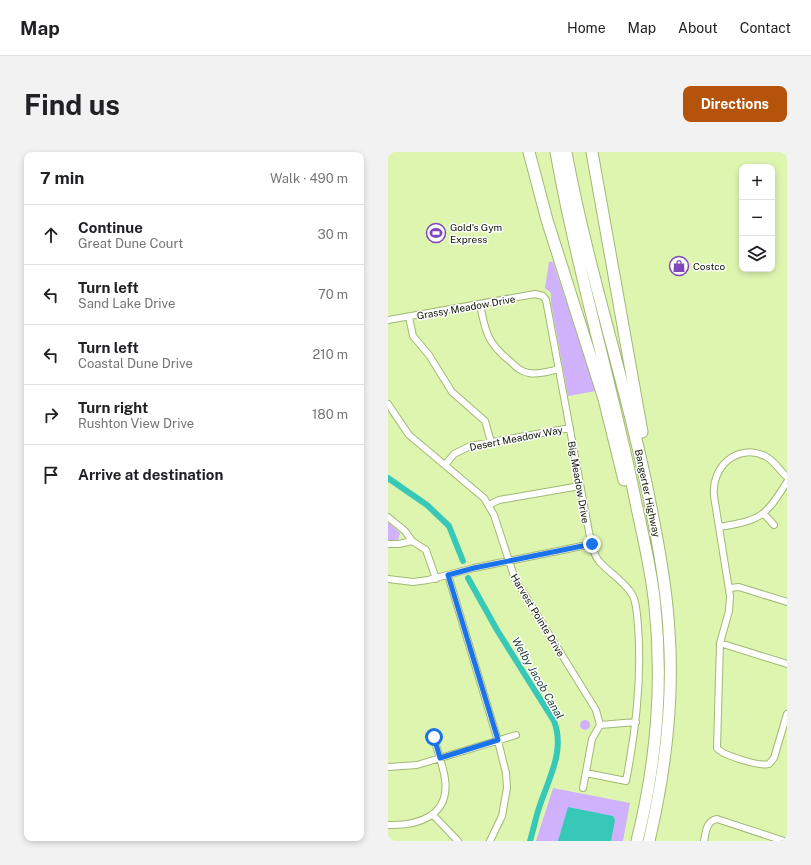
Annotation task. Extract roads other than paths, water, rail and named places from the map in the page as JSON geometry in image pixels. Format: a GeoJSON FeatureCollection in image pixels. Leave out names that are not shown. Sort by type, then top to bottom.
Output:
{"type":"FeatureCollection","features":[{"type":"Feature","properties":{"kind":"highway"},"geometry":{"type":"LineString","coordinates":[[529,152],[547,220],[604,399],[642,548],[649,569]]}},
{"type":"Feature","properties":{"kind":"highway","name":"Bangerter Highway"},"geometry":{"type":"LineString","coordinates":[[556,152],[578,255],[622,431],[649,569],[657,630],[657,702],[652,761],[637,841]]}},
{"type":"Feature","properties":{"kind":"highway","name":"Bangerter Highway"},"geometry":{"type":"LineString","coordinates":[[566,152],[589,254],[637,443],[657,540],[668,611],[671,674],[668,718],[658,803],[649,841]]}},
{"type":"Feature","properties":{"kind":"highway"},"geometry":{"type":"LineString","coordinates":[[592,152],[640,420],[657,540]]}},
{"type":"Feature","properties":{"kind":"street","name":"Grassy Meadow Drive"},"geometry":{"type":"LineString","coordinates":[[388,320],[535,294],[543,296]]}},
{"type":"Feature","properties":{"kind":"street","name":"Big Meadow Drive"},"geometry":{"type":"LineString","coordinates":[[543,296],[547,303],[592,544],[599,562],[613,573],[627,588],[636,604],[640,651],[636,722],[626,781],[586,773]]}},
{"type":"Feature","properties":{"kind":"street"},"geometry":{"type":"LineString","coordinates":[[480,304],[487,335],[493,345],[505,358],[527,373],[535,374],[559,369]]}},
{"type":"Feature","properties":{"kind":"street"},"geometry":{"type":"LineString","coordinates":[[409,317],[413,336],[429,355],[452,392],[484,419],[487,424],[491,442]]}},
{"type":"Feature","properties":{"kind":"street","name":"Harvest Pointe Drive"},"geometry":{"type":"LineString","coordinates":[[388,404],[409,435],[480,493],[489,505],[508,560],[520,588],[596,710],[600,725]]}},
{"type":"Feature","properties":{"kind":"street","name":"Desert Meadow Way"},"geometry":{"type":"LineString","coordinates":[[445,465],[451,456],[461,449],[570,428]]}},
{"type":"Feature","properties":{"kind":"street"},"geometry":{"type":"LineString","coordinates":[[787,477],[773,461],[759,454],[744,453],[734,456],[725,462],[717,473],[714,484],[730,588],[729,611],[720,643],[717,748],[724,753],[760,765],[769,764],[774,758],[787,714]]}},
{"type":"Feature","properties":{"kind":"street"},"geometry":{"type":"LineString","coordinates":[[720,528],[750,522],[764,514],[773,504],[787,482]]}},
{"type":"Feature","properties":{"kind":"street"},"geometry":{"type":"LineString","coordinates":[[489,505],[499,500],[580,486]]}},
{"type":"Feature","properties":{"kind":"street"},"geometry":{"type":"LineString","coordinates":[[764,514],[774,525]]}},
{"type":"Feature","properties":{"kind":"street"},"geometry":{"type":"LineString","coordinates":[[388,517],[404,531],[412,541],[426,550],[436,578]]}},
{"type":"Feature","properties":{"kind":"street"},"geometry":{"type":"LineString","coordinates":[[388,544],[399,544],[412,541]]}},
{"type":"Feature","properties":{"kind":"street"},"geometry":{"type":"LineString","coordinates":[[388,579],[413,582],[436,578],[508,560],[592,544]]}},
{"type":"Feature","properties":{"kind":"street"},"geometry":{"type":"LineString","coordinates":[[448,575],[498,740],[506,773],[506,788],[502,816],[490,841]]}},
{"type":"Feature","properties":{"kind":"street"},"geometry":{"type":"LineString","coordinates":[[730,588],[739,587],[787,602]]}},
{"type":"Feature","properties":{"kind":"street"},"geometry":{"type":"LineString","coordinates":[[720,643],[787,664]]}},
{"type":"Feature","properties":{"kind":"street"},"geometry":{"type":"LineString","coordinates":[[583,788],[593,737],[600,725],[636,722]]}},
{"type":"Feature","properties":{"kind":"street"},"geometry":{"type":"LineString","coordinates":[[388,767],[412,766],[516,736]]}},
{"type":"Feature","properties":{"kind":"street"},"geometry":{"type":"LineString","coordinates":[[388,825],[413,824],[432,814],[441,802],[445,791],[445,776],[434,737]]}},
{"type":"Feature","properties":{"kind":"street"},"geometry":{"type":"LineString","coordinates":[[432,814],[458,841]]}},
{"type":"Feature","properties":{"kind":"street"},"geometry":{"type":"LineString","coordinates":[[704,841],[708,824],[712,820],[717,819],[772,839],[784,841]]}},
{"type":"Feature","properties":{"kind":"water"},"geometry":{"type":"Polygon","coordinates":[[[568,807],[613,816],[615,820],[611,841],[558,841],[568,807]]]}},
{"type":"Feature","properties":{"kind":"waterway","name":"Welby Jacob Canal"},"geometry":{"type":"LineString","coordinates":[[388,478],[427,505],[449,526],[463,561]]}},
{"type":"Feature","properties":{"kind":"waterway","name":"Welby Jacob Canal"},"geometry":{"type":"LineString","coordinates":[[468,578],[497,630],[554,721],[557,733],[557,755],[538,811],[530,841]]}},
{"type":"Feature","properties":{"kind":"place","name":"Gold's Gym Express"},"geometry":{"type":"Point","coordinates":[436,233]}},
{"type":"Feature","properties":{"kind":"place","name":"Costco"},"geometry":{"type":"Point","coordinates":[679,266]}}]}
